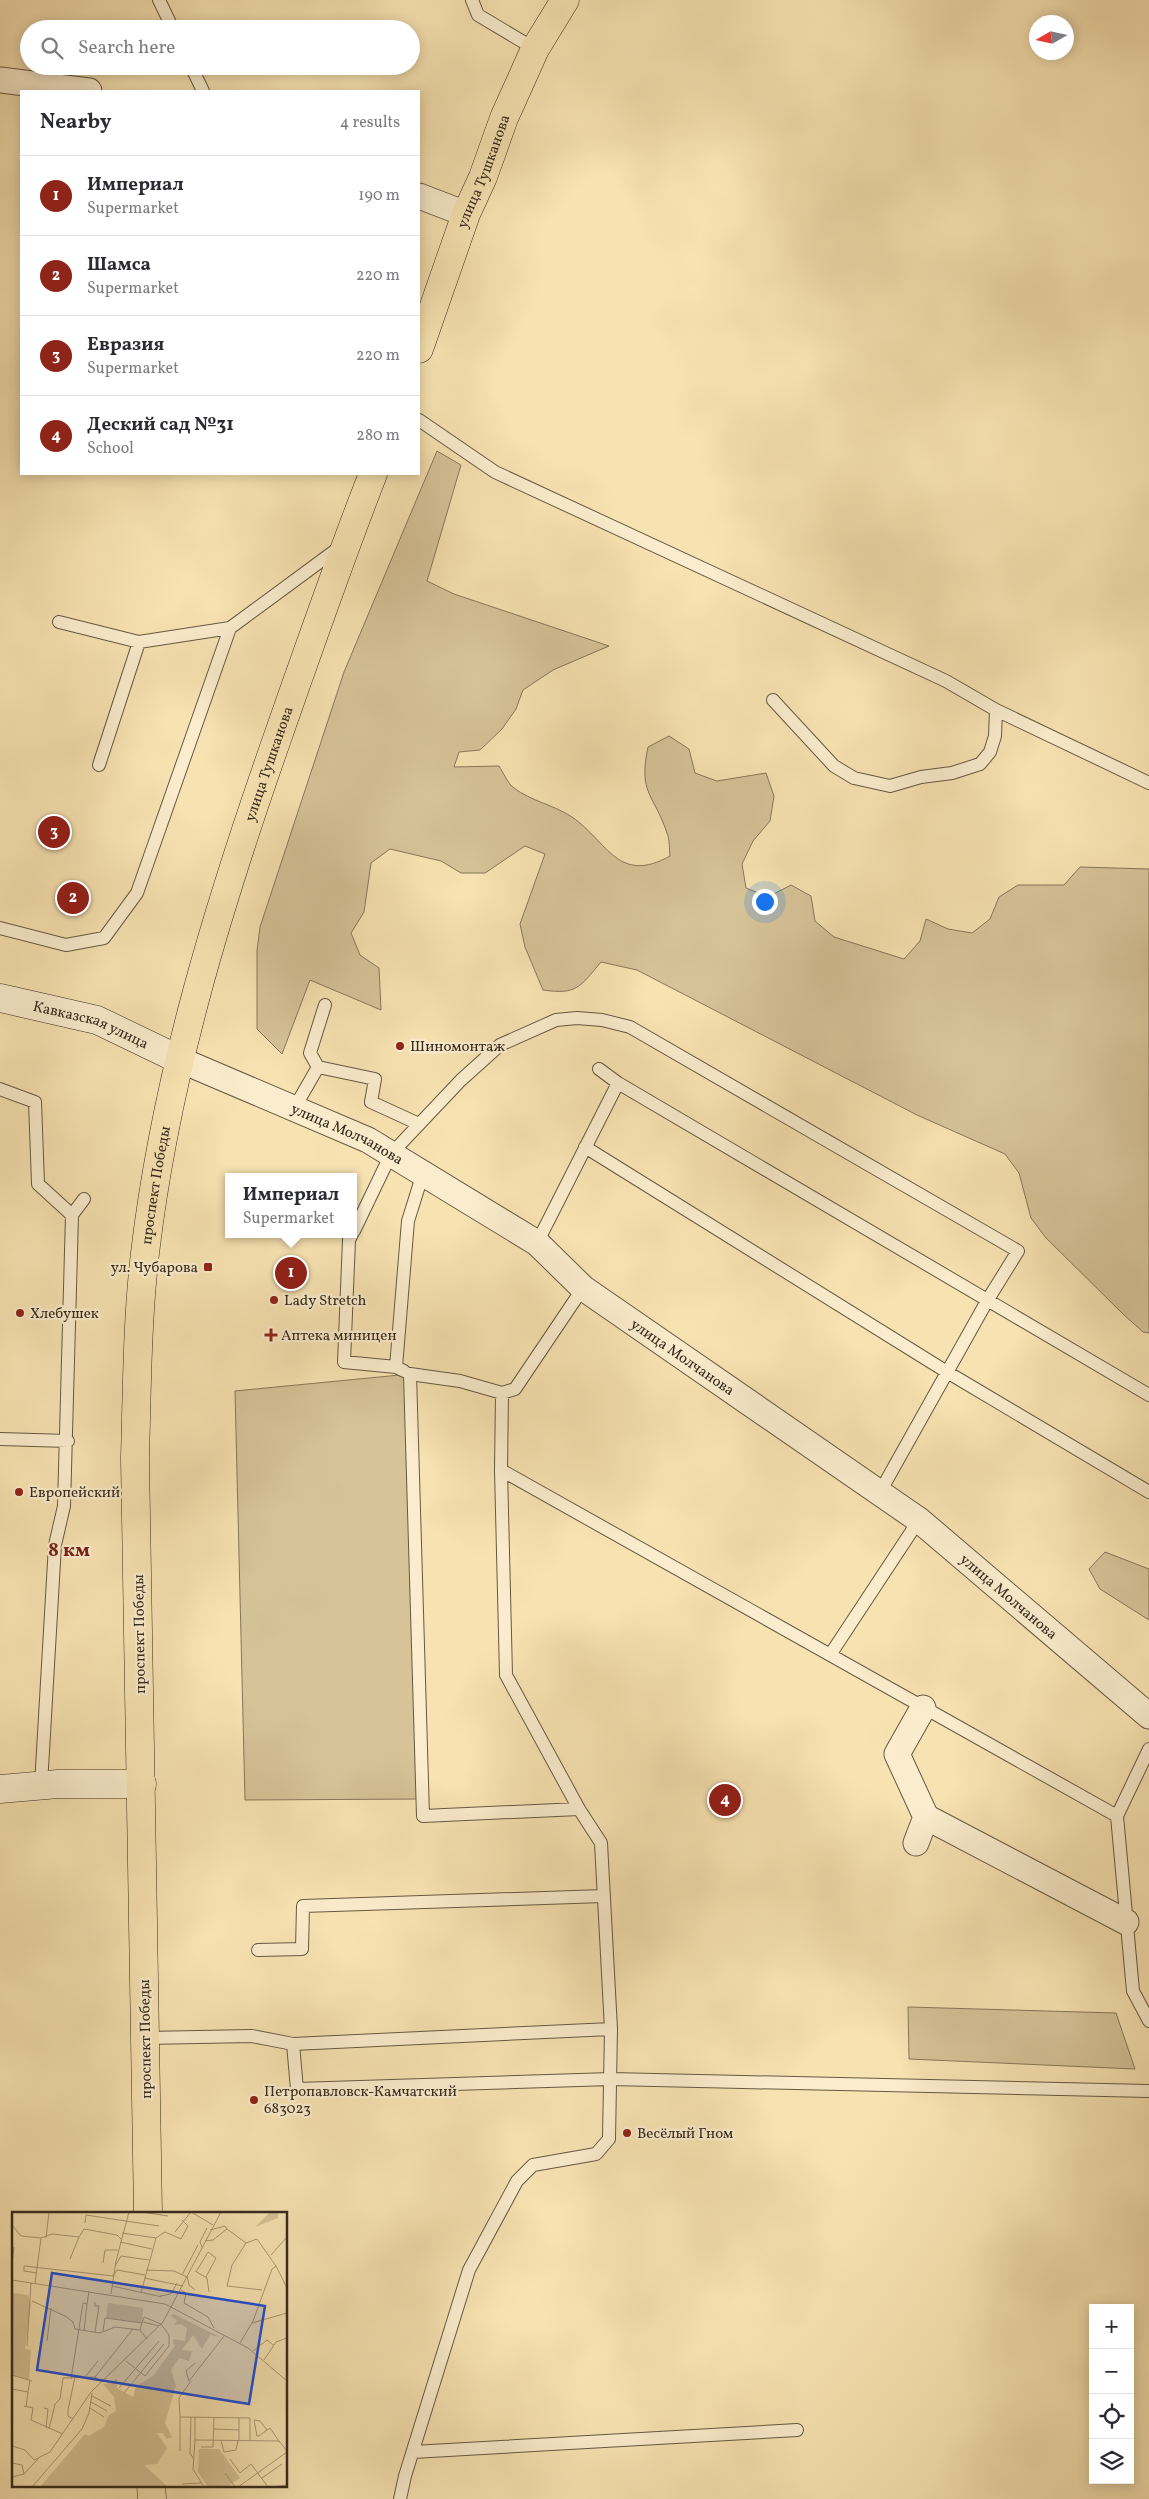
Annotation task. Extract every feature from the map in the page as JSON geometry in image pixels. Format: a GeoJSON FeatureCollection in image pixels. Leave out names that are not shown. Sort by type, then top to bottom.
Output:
{"type":"FeatureCollection","features":[{"type":"Feature","properties":{"kind":"main road","name":"улица Тушканова"},"geometry":{"type":"LineString","coordinates":[[420,347],[466,214],[535,49],[564,0]]}},
{"type":"Feature","properties":{"kind":"main road","name":"улица Тушканова"},"geometry":{"type":"LineString","coordinates":[[178,1059],[203,963],[237,854],[372,475]]}},
{"type":"Feature","properties":{"kind":"main road","name":"проспект Победы"},"geometry":{"type":"LineString","coordinates":[[148,2212],[135,1458],[137,1374],[144,1255],[160,1148],[178,1059]]}},
{"type":"Feature","properties":{"kind":"main road"},"geometry":{"type":"LineString","coordinates":[[151,2486],[152,2499]]}},
{"type":"Feature","properties":{"kind":"street"},"geometry":{"type":"LineString","coordinates":[[0,80],[81,90]]}},
{"type":"Feature","properties":{"kind":"street"},"geometry":{"type":"LineString","coordinates":[[420,196],[466,214]]}},
{"type":"Feature","properties":{"kind":"street","name":"Кавказская улица"},"geometry":{"type":"LineString","coordinates":[[0,998],[97,1020],[178,1059]]}},
{"type":"Feature","properties":{"kind":"street","name":"улица Молчанова"},"geometry":{"type":"LineString","coordinates":[[178,1059],[296,1107],[368,1140],[537,1243],[583,1288],[919,1520],[1149,1716]]}},
{"type":"Feature","properties":{"kind":"street"},"geometry":{"type":"LineString","coordinates":[[923,1708],[896,1754],[926,1816],[1126,1922]]}},
{"type":"Feature","properties":{"kind":"street"},"geometry":{"type":"LineString","coordinates":[[0,1789],[41,1785],[142,1784]]}},
{"type":"Feature","properties":{"kind":"street"},"geometry":{"type":"LineString","coordinates":[[916,1843],[926,1816]]}},
{"type":"Feature","properties":{"kind":"lane"},"geometry":{"type":"LineString","coordinates":[[159,0],[169,20]]}},
{"type":"Feature","properties":{"kind":"lane"},"geometry":{"type":"LineString","coordinates":[[472,0],[478,15],[535,49]]}},
{"type":"Feature","properties":{"kind":"lane"},"geometry":{"type":"LineString","coordinates":[[195,75],[203,90]]}},
{"type":"Feature","properties":{"kind":"lane"},"geometry":{"type":"LineString","coordinates":[[420,421],[495,472],[946,681],[996,710],[1149,784]]}},
{"type":"Feature","properties":{"kind":"lane"},"geometry":{"type":"LineString","coordinates":[[60,622],[139,642],[230,628],[346,543]]}},
{"type":"Feature","properties":{"kind":"lane"},"geometry":{"type":"LineString","coordinates":[[0,928],[66,945],[104,938],[137,893],[230,628]]}},
{"type":"Feature","properties":{"kind":"lane"},"geometry":{"type":"LineString","coordinates":[[99,765],[139,642]]}},
{"type":"Feature","properties":{"kind":"lane"},"geometry":{"type":"LineString","coordinates":[[773,700],[834,766],[854,778],[890,786],[921,777],[952,773],[980,764],[990,752],[996,736],[996,710]]}},
{"type":"Feature","properties":{"kind":"lane"},"geometry":{"type":"LineString","coordinates":[[325,1005],[310,1054],[318,1067],[375,1079],[371,1102],[419,1124]]}},
{"type":"Feature","properties":{"kind":"lane"},"geometry":{"type":"LineString","coordinates":[[357,1225],[391,1154],[461,1080],[500,1045],[556,1020],[577,1018],[602,1020],[630,1027],[1018,1251],[987,1301],[880,1492]]}},
{"type":"Feature","properties":{"kind":"lane"},"geometry":{"type":"LineString","coordinates":[[296,1107],[318,1067]]}},
{"type":"Feature","properties":{"kind":"lane"},"geometry":{"type":"LineString","coordinates":[[599,1069],[618,1083],[1149,1395]]}},
{"type":"Feature","properties":{"kind":"lane"},"geometry":{"type":"LineString","coordinates":[[537,1243],[618,1083]]}},
{"type":"Feature","properties":{"kind":"lane"},"geometry":{"type":"LineString","coordinates":[[0,1089],[35,1102],[38,1184],[72,1215]]}},
{"type":"Feature","properties":{"kind":"lane"},"geometry":{"type":"LineString","coordinates":[[585,1147],[947,1372],[1149,1492]]}},
{"type":"Feature","properties":{"kind":"lane"},"geometry":{"type":"LineString","coordinates":[[396,1367],[408,1221],[422,1173]]}},
{"type":"Feature","properties":{"kind":"lane"},"geometry":{"type":"LineString","coordinates":[[41,1785],[55,1545],[64,1506],[68,1441],[72,1215],[84,1199]]}},
{"type":"Feature","properties":{"kind":"lane"},"geometry":{"type":"LineString","coordinates":[[350,1238],[344,1362],[396,1367],[410,1374],[460,1381],[502,1392],[515,1389],[583,1288]]}},
{"type":"Feature","properties":{"kind":"lane"},"geometry":{"type":"LineString","coordinates":[[410,1374],[423,1816],[579,1809]]}},
{"type":"Feature","properties":{"kind":"lane"},"geometry":{"type":"LineString","coordinates":[[400,2499],[469,2270],[517,2181],[533,2165],[596,2154],[609,2139],[612,2080],[611,2029],[601,1843],[579,1809],[506,1675],[501,1470],[502,1392]]}},
{"type":"Feature","properties":{"kind":"lane"},"geometry":{"type":"LineString","coordinates":[[0,1439],[68,1441]]}},
{"type":"Feature","properties":{"kind":"lane"},"geometry":{"type":"LineString","coordinates":[[501,1470],[1117,1816]]}},
{"type":"Feature","properties":{"kind":"lane"},"geometry":{"type":"LineString","coordinates":[[830,1655],[919,1520]]}},
{"type":"Feature","properties":{"kind":"lane"},"geometry":{"type":"LineString","coordinates":[[1149,1750],[1117,1816],[1133,1991],[1149,2022]]}},
{"type":"Feature","properties":{"kind":"lane"},"geometry":{"type":"LineString","coordinates":[[258,1950],[302,1949],[303,1906],[604,1896]]}},
{"type":"Feature","properties":{"kind":"lane"},"geometry":{"type":"LineString","coordinates":[[145,2038],[252,2036],[293,2044],[611,2029]]}},
{"type":"Feature","properties":{"kind":"lane"},"geometry":{"type":"LineString","coordinates":[[293,2044],[297,2089],[612,2080],[1149,2091]]}},
{"type":"Feature","properties":{"kind":"lane"},"geometry":{"type":"LineString","coordinates":[[413,2452],[797,2430]]}},
{"type":"Feature","properties":{"kind":"shaded area"},"geometry":{"type":"Polygon","coordinates":[[[437,451],[461,465],[427,581],[454,594],[609,646],[553,670],[523,690],[516,709],[502,729],[480,750],[459,752],[454,767],[499,766],[514,788],[572,817],[615,857],[626,863],[638,866],[652,864],[670,856],[668,836],[646,785],[645,763],[648,747],[669,736],[689,749],[695,773],[717,781],[766,773],[774,796],[770,821],[753,841],[742,864],[746,888],[768,897],[791,885],[811,896],[815,921],[834,937],[904,959],[920,941],[926,919],[948,929],[972,933],[990,919],[999,897],[1018,885],[1064,885],[1080,867],[1149,869],[1149,1333],[1143,1332],[1123,1314],[1046,1238],[1031,1218],[1019,1173],[1005,1154],[917,1115],[637,970],[601,962],[588,978],[571,990],[543,990],[525,947],[520,924],[545,854],[525,846],[485,873],[461,873],[441,861],[390,849],[371,863],[364,912],[351,933],[360,955],[379,968],[381,1010],[310,980],[282,1054],[257,1029],[257,951],[260,927],[344,672],[437,451]]]}},
{"type":"Feature","properties":{"kind":"shaded area"},"geometry":{"type":"Polygon","coordinates":[[[410,1374],[423,1799],[245,1800],[235,1391],[410,1374]]]}},
{"type":"Feature","properties":{"kind":"shaded area"},"geometry":{"type":"Polygon","coordinates":[[[1105,1552],[1149,1569],[1149,1620],[1100,1589],[1089,1569],[1105,1552]]]}},
{"type":"Feature","properties":{"kind":"shaded area"},"geometry":{"type":"Polygon","coordinates":[[[908,2007],[1116,2013],[1135,2069],[909,2059],[908,2007]]]}},
{"type":"Feature","properties":{"kind":"place","name":"Евразия"},"geometry":{"type":"Point","coordinates":[54,832]}},
{"type":"Feature","properties":{"kind":"place","name":"Шамса"},"geometry":{"type":"Point","coordinates":[73,898]}},
{"type":"Feature","properties":{"kind":"place","name":"Шиномонтаж"},"geometry":{"type":"Point","coordinates":[400,1046]}},
{"type":"Feature","properties":{"kind":"place","name":"ул. Чубарова"},"geometry":{"type":"Point","coordinates":[208,1267]}},
{"type":"Feature","properties":{"kind":"place","name":"Империал"},"geometry":{"type":"Point","coordinates":[291,1273]}},
{"type":"Feature","properties":{"kind":"place","name":"Lady Stretch"},"geometry":{"type":"Point","coordinates":[274,1300]}},
{"type":"Feature","properties":{"kind":"place","name":"Хлебушек"},"geometry":{"type":"Point","coordinates":[20,1313]}},
{"type":"Feature","properties":{"kind":"place","name":"Аптека миницен"},"geometry":{"type":"Point","coordinates":[271,1335]}},
{"type":"Feature","properties":{"kind":"place","name":"Европейский"},"geometry":{"type":"Point","coordinates":[19,1492]}},
{"type":"Feature","properties":{"kind":"place","name":"Деский сад №31"},"geometry":{"type":"Point","coordinates":[725,1800]}},
{"type":"Feature","properties":{"kind":"place","name":"Петропавловск-Камчатский 683023"},"geometry":{"type":"Point","coordinates":[254,2100]}},
{"type":"Feature","properties":{"kind":"place","name":"Весёлый Гном"},"geometry":{"type":"Point","coordinates":[627,2133]}},
{"type":"Feature","properties":{"kind":"district","name":"8 км"},"geometry":{"type":"Point","coordinates":[69,1549]}}]}
